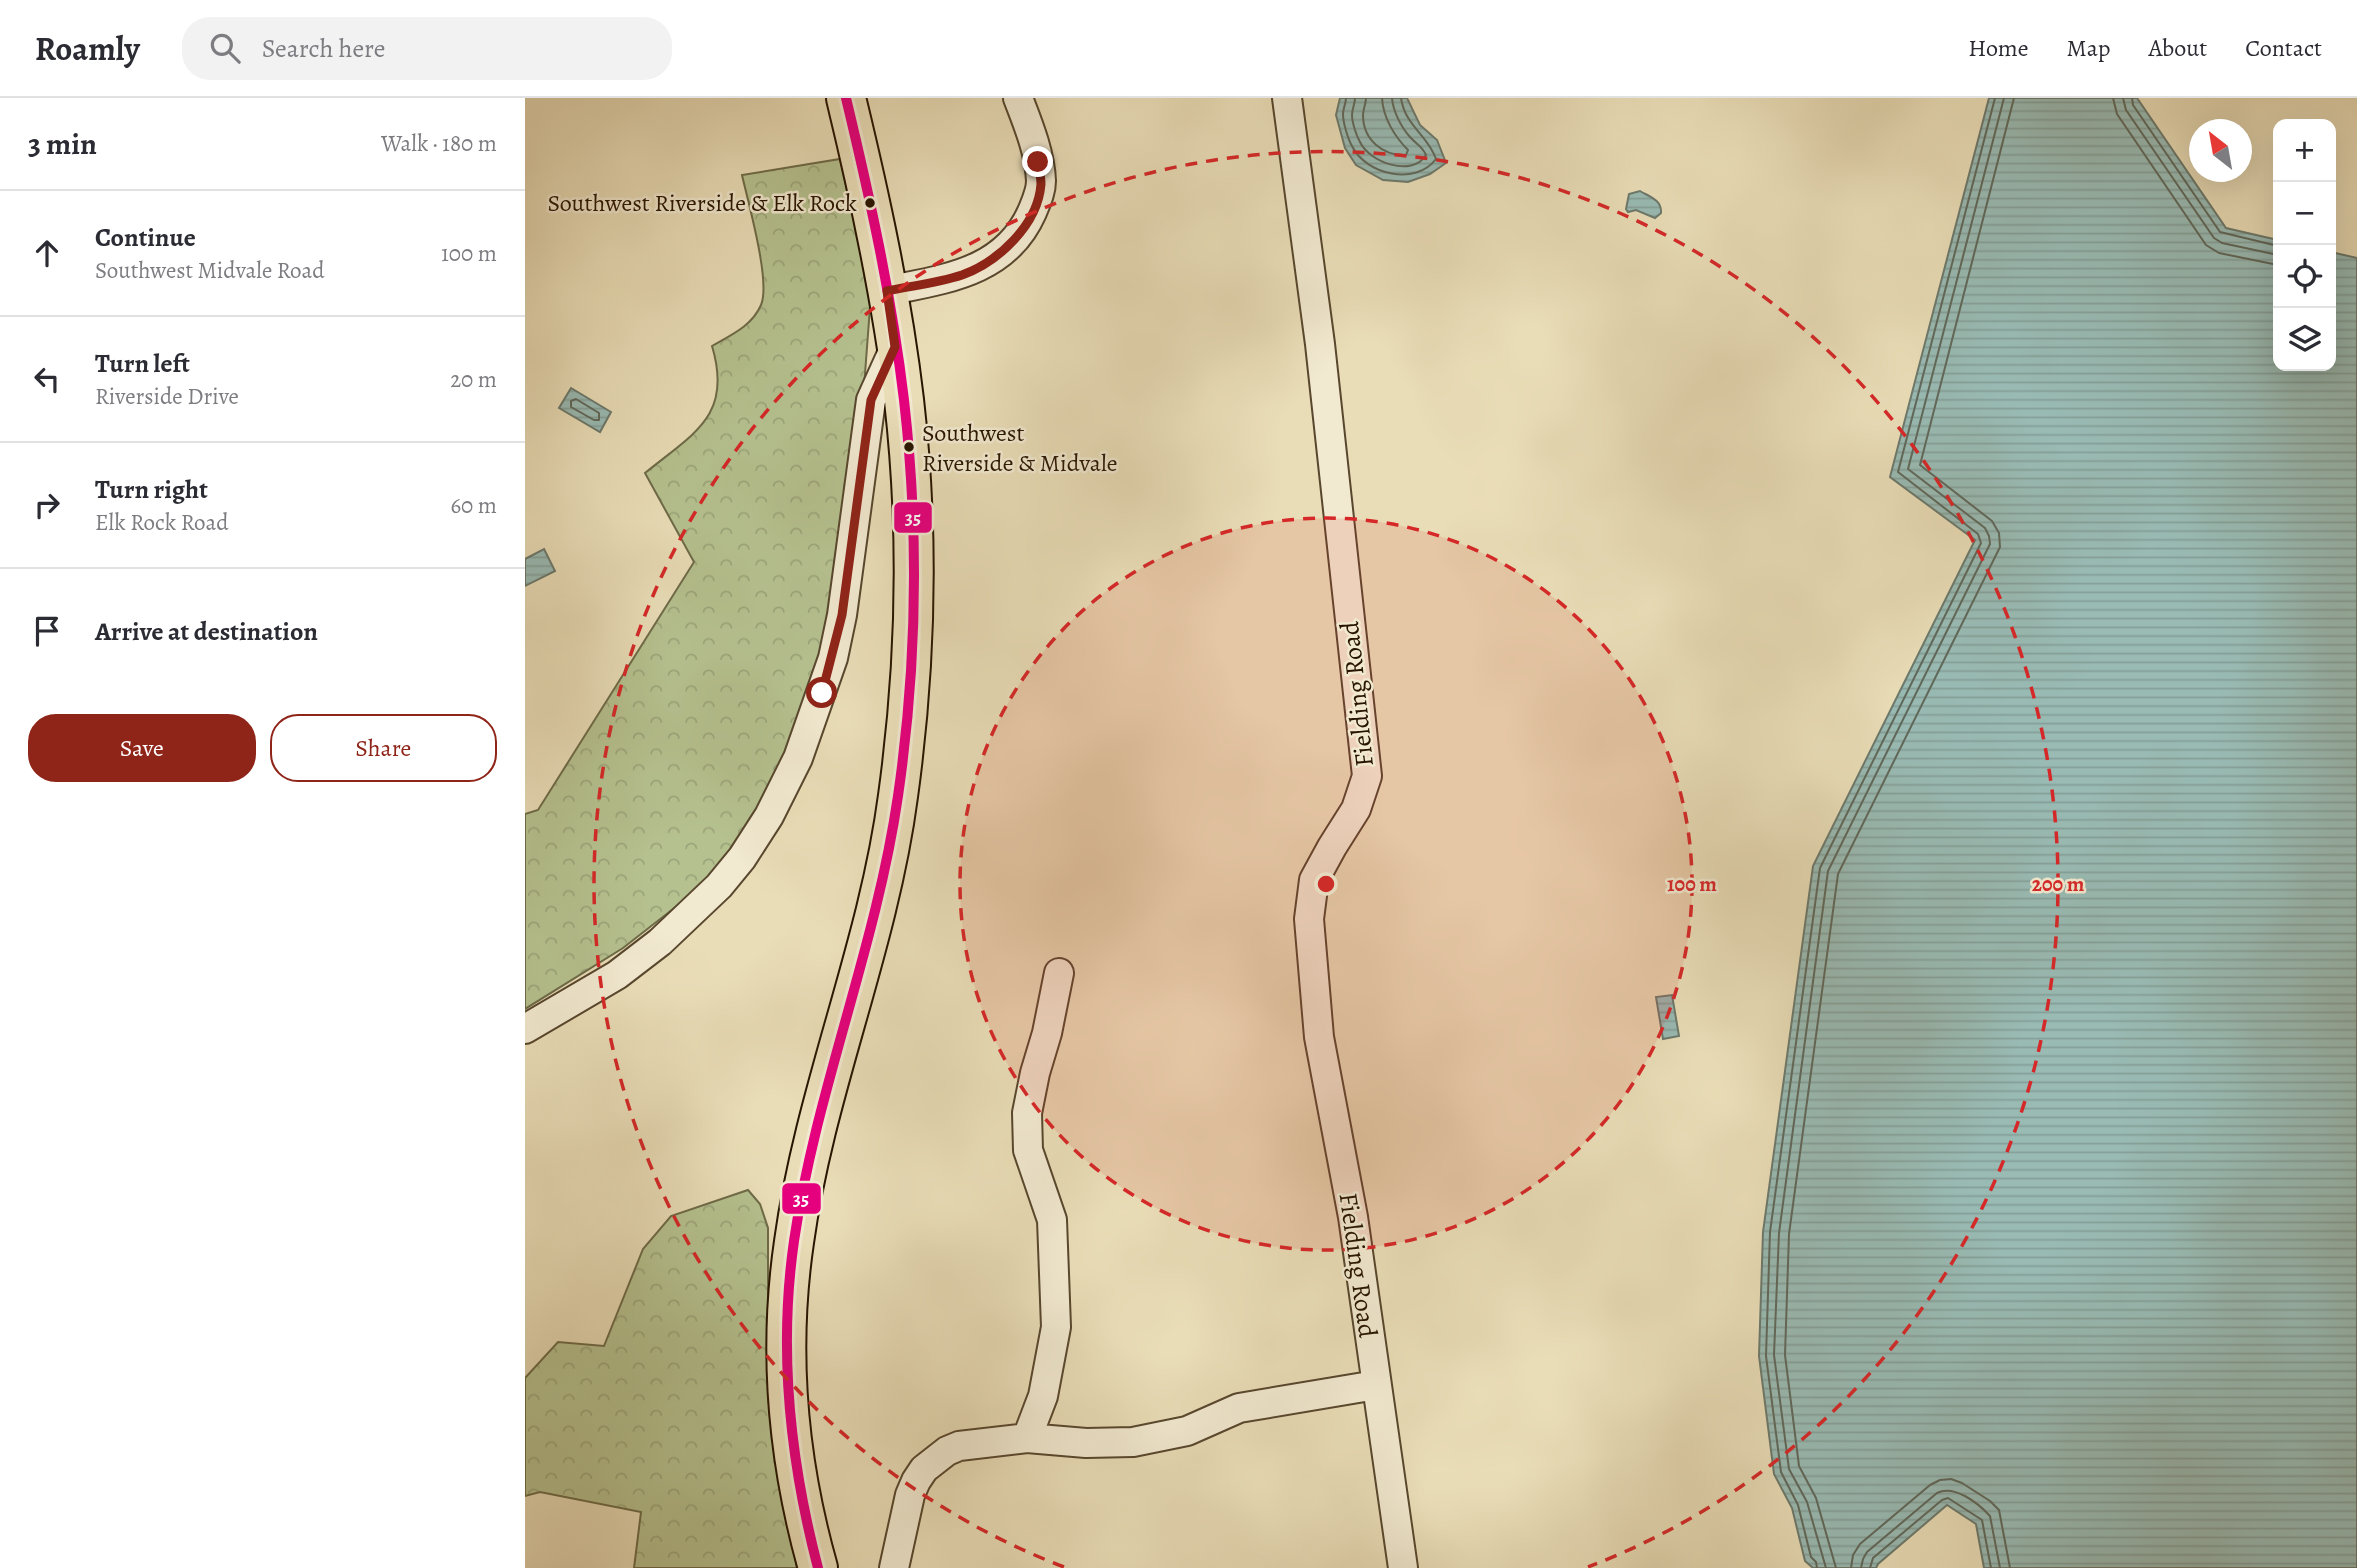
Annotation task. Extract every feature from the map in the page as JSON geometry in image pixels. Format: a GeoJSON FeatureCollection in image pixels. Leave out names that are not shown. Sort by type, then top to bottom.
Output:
{"type":"FeatureCollection","features":[{"type":"Feature","properties":{"kind":"main road"},"geometry":{"type":"LineString","coordinates":[[818,1568],[796,1475],[787,1397],[787,1298],[794,1239],[813,1143],[879,895],[898,795],[912,648],[914,570],[904,397],[887,291],[846,98]]}},
{"type":"Feature","properties":{"kind":"street"},"geometry":{"type":"LineString","coordinates":[[887,291],[961,275],[981,266],[1013,241],[1027,223],[1039,197],[1041,182],[1031,132],[1018,98]]}},
{"type":"Feature","properties":{"kind":"street","name":"Fielding Road"},"geometry":{"type":"LineString","coordinates":[[1287,98],[1320,344],[1367,776],[1356,809],[1314,880],[1310,919],[1319,1037],[1353,1217],[1403,1568]]}},
{"type":"Feature","properties":{"kind":"street"},"geometry":{"type":"LineString","coordinates":[[525,1029],[617,975],[660,942],[719,886],[742,858],[769,816],[798,758],[833,657],[842,615],[871,400],[895,347]]}},
{"type":"Feature","properties":{"kind":"street"},"geometry":{"type":"LineString","coordinates":[[1027,1438],[1044,1396],[1056,1326],[1052,1220],[1028,1150],[1027,1113],[1059,973]]}},
{"type":"Feature","properties":{"kind":"street"},"geometry":{"type":"LineString","coordinates":[[894,1568],[910,1494],[924,1469],[947,1451],[960,1446],[1027,1438],[1086,1443],[1133,1442],[1187,1431],[1238,1408],[1376,1385]]}},
{"type":"Feature","properties":{"kind":"green space"},"geometry":{"type":"Polygon","coordinates":[[[840,159],[871,294],[861,427],[840,591],[795,741],[755,815],[719,867],[691,895],[623,948],[525,1009],[525,814],[538,810],[694,562],[645,473],[705,421],[717,390],[717,370],[712,346],[747,324],[761,305],[761,261],[742,175],[840,159]]]}},
{"type":"Feature","properties":{"kind":"green space"},"geometry":{"type":"Polygon","coordinates":[[[748,1190],[760,1204],[768,1228],[768,1395],[774,1452],[797,1568],[634,1568],[641,1512],[540,1492],[525,1496],[525,1378],[558,1342],[604,1346],[643,1249],[671,1216],[748,1190]]]}},
{"type":"Feature","properties":{"kind":"water"},"geometry":{"type":"Polygon","coordinates":[[[1340,98],[1407,98],[1420,125],[1437,140],[1446,163],[1430,174],[1408,182],[1383,180],[1356,165],[1345,148],[1336,115],[1340,98]]]}},
{"type":"Feature","properties":{"kind":"water"},"geometry":{"type":"Polygon","coordinates":[[[1989,98],[2137,98],[2189,174],[2189,182],[2195,182],[2226,228],[2273,239],[2273,371],[2336,371],[2336,253],[2357,258],[2357,1568],[1984,1568],[1976,1524],[1947,1505],[1876,1568],[1813,1568],[1805,1561],[1792,1508],[1774,1474],[1759,1356],[1763,1232],[1813,866],[1975,540],[1890,477],[1989,98]]]}},
{"type":"Feature","properties":{"kind":"water"},"geometry":{"type":"Polygon","coordinates":[[[1640,191],[1660,205],[1661,213],[1655,218],[1636,210],[1628,212],[1626,209],[1629,194],[1640,191]]]}},
{"type":"Feature","properties":{"kind":"water"},"geometry":{"type":"Polygon","coordinates":[[[571,388],[611,412],[600,432],[559,408],[571,388]]]}},
{"type":"Feature","properties":{"kind":"water"},"geometry":{"type":"Polygon","coordinates":[[[544,549],[555,571],[525,586],[525,559],[544,549]]]}},
{"type":"Feature","properties":{"kind":"water"},"geometry":{"type":"Polygon","coordinates":[[[1672,995],[1679,1036],[1663,1039],[1656,997],[1672,995]]]}},
{"type":"Feature","properties":{"kind":"transit line","name":"35"},"geometry":{"type":"LineString","coordinates":[[818,1568],[794,1447],[787,1365],[789,1283],[794,1241],[816,1129],[876,908],[888,853],[904,747],[914,598],[909,449],[899,362],[879,248],[846,98]]}},
{"type":"Feature","properties":{"kind":"place","name":"Southwest Riverside & Elk Rock"},"geometry":{"type":"Point","coordinates":[870,203]}},
{"type":"Feature","properties":{"kind":"place","name":"Southwest Riverside & Midvale"},"geometry":{"type":"Point","coordinates":[909,447]}},
{"type":"Feature","properties":{"kind":"route"},"geometry":{"type":"LineString","coordinates":[[822,693],[842,615],[871,400],[895,347],[887,291],[961,275],[996,256],[1013,241],[1027,223],[1039,197],[1041,182],[1038,162]]}}]}
